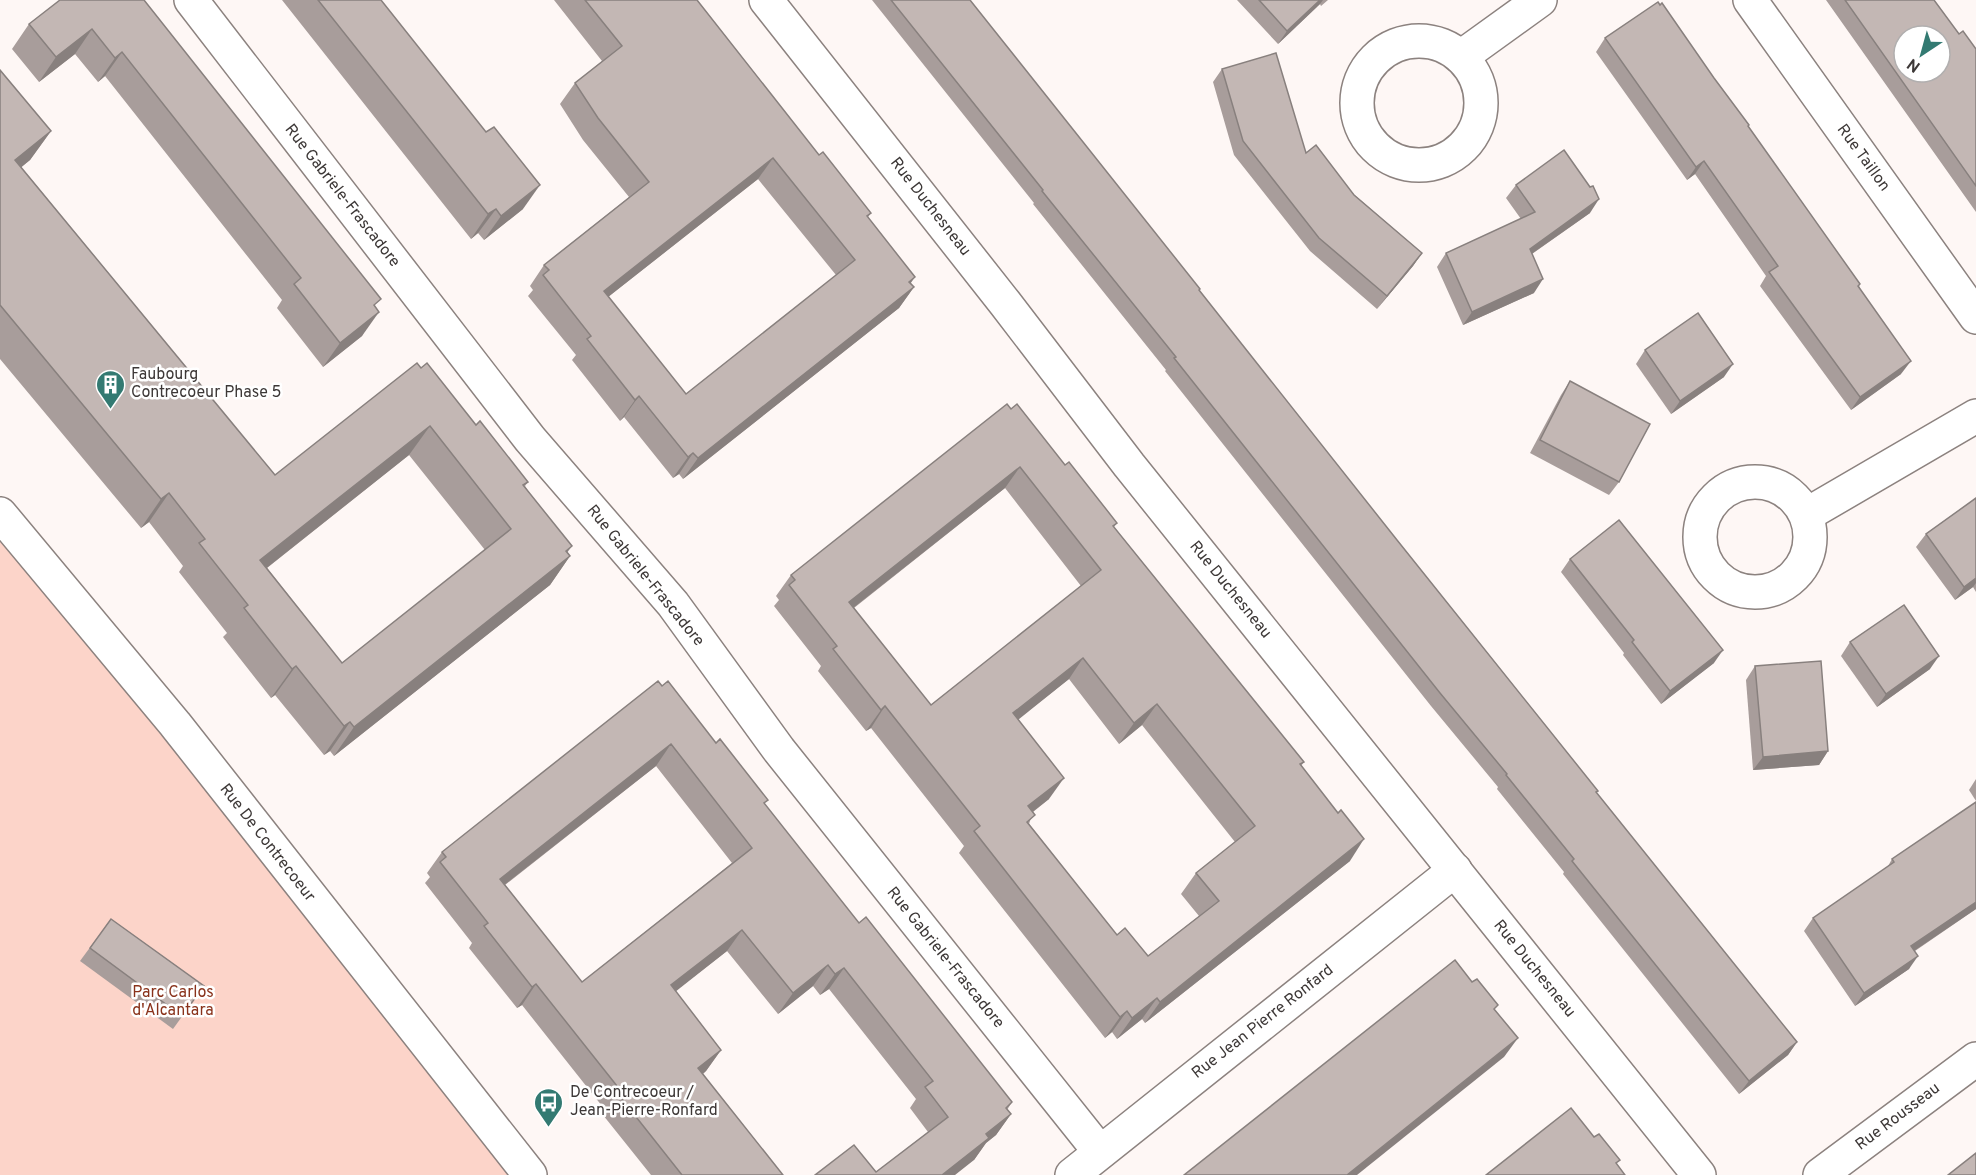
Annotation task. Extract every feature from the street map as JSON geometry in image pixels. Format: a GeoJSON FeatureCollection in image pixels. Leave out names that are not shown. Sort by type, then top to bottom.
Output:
{"type":"FeatureCollection","features":[{"type":"Feature","properties":{"kind":"street","name":"Rue Gabriele-Frascadore"},"geometry":{"type":"LineString","coordinates":[[191,0],[530,439],[673,604],[779,750],[1100,1152]]}},
{"type":"Feature","properties":{"kind":"street","name":"Rue Duchesneau"},"geometry":{"type":"LineString","coordinates":[[766,0],[1005,303],[1129,465],[1699,1175]]}},
{"type":"Feature","properties":{"kind":"street"},"geometry":{"type":"LineString","coordinates":[[1461,57],[1540,0]]}},
{"type":"Feature","properties":{"kind":"street","name":"Rue Taillon"},"geometry":{"type":"LineString","coordinates":[[1750,0],[1976,317]]}},
{"type":"Feature","properties":{"kind":"street"},"geometry":{"type":"LineString","coordinates":[[1806,515],[1976,416]]}},
{"type":"Feature","properties":{"kind":"street","name":"Rue De Contrecoeur"},"geometry":{"type":"LineString","coordinates":[[0,514],[175,724],[530,1175]]}},
{"type":"Feature","properties":{"kind":"street","name":"Rue Jean Pierre Ronfard"},"geometry":{"type":"LineString","coordinates":[[1072,1175],[1455,870]]}},
{"type":"Feature","properties":{"kind":"street","name":"Rue Rousseau"},"geometry":{"type":"LineString","coordinates":[[1820,1175],[1976,1059]]}},
{"type":"Feature","properties":{"kind":"green space","name":"Parc Carlos d'Alcantara"},"geometry":{"type":"Polygon","coordinates":[[[0,514],[530,1175],[0,1175],[0,514]]]}},
{"type":"Feature","properties":{"kind":"building"},"geometry":{"type":"Polygon","coordinates":[[[60,0],[144,0],[381,299],[374,305],[379,312],[340,343],[294,284],[301,278],[122,52],[115,58],[92,29],[56,57],[29,24],[60,0]]]}},
{"type":"Feature","properties":{"kind":"building"},"geometry":{"type":"Polygon","coordinates":[[[318,0],[381,0],[486,132],[494,127],[540,185],[501,216],[496,209],[488,214],[318,0]]]}},
{"type":"Feature","properties":{"kind":"building"},"geometry":{"type":"Polygon","coordinates":[[[585,0],[697,0],[819,155],[823,152],[871,213],[867,216],[915,277],[909,282],[914,287],[698,458],[693,453],[688,457],[639,396],[635,400],[587,339],[591,336],[543,275],[549,270],[544,265],[649,182],[598,118],[575,83],[622,46],[585,0]],[[773,158],[604,291],[686,394],[855,260],[773,158]]]}},
{"type":"Feature","properties":{"kind":"building"},"geometry":{"type":"Polygon","coordinates":[[[891,0],[970,0],[1598,791],[1596,792],[1797,1042],[1749,1081],[1572,861],[1574,859],[1507,774],[1440,693],[891,0]]]}},
{"type":"Feature","properties":{"kind":"building"},"geometry":{"type":"Polygon","coordinates":[[[1259,0],[1320,0],[1287,31],[1259,0]]]}},
{"type":"Feature","properties":{"kind":"building"},"geometry":{"type":"Polygon","coordinates":[[[1845,0],[1934,0],[1952,24],[1892,24],[1892,67],[1845,0]]]}},
{"type":"Feature","properties":{"kind":"building"},"geometry":{"type":"Polygon","coordinates":[[[1658,2],[1660,5],[1662,3],[1749,125],[1911,361],[1860,397],[1769,272],[1778,266],[1704,161],[1696,167],[1605,38],[1658,2]]]}},
{"type":"Feature","properties":{"kind":"building"},"geometry":{"type":"Polygon","coordinates":[[[1952,24],[1959,34],[1963,31],[1976,49],[1976,186],[1904,84],[1952,84],[1952,24]]]}},
{"type":"Feature","properties":{"kind":"building"},"geometry":{"type":"Polygon","coordinates":[[[1276,53],[1306,153],[1316,145],[1354,195],[1422,253],[1387,296],[1319,238],[1243,141],[1222,69],[1276,53]]]}},
{"type":"Feature","properties":{"kind":"building"},"geometry":{"type":"Polygon","coordinates":[[[0,70],[51,131],[15,160],[275,475],[417,363],[421,368],[427,363],[476,425],[480,421],[528,482],[523,485],[572,546],[566,551],[570,556],[354,727],[350,722],[344,726],[296,666],[292,669],[244,608],[248,605],[199,543],[205,539],[169,493],[161,499],[0,305],[0,70]],[[430,426],[260,560],[342,663],[511,529],[430,426]]]}},
{"type":"Feature","properties":{"kind":"building"},"geometry":{"type":"Polygon","coordinates":[[[1564,150],[1590,187],[1593,186],[1599,199],[1530,249],[1543,279],[1472,312],[1446,253],[1535,212],[1516,185],[1564,150]]]}},
{"type":"Feature","properties":{"kind":"building"},"geometry":{"type":"Polygon","coordinates":[[[1698,313],[1733,364],[1680,401],[1645,350],[1698,313]]]}},
{"type":"Feature","properties":{"kind":"building"},"geometry":{"type":"Polygon","coordinates":[[[1570,381],[1650,424],[1619,482],[1540,440],[1570,381]]]}},
{"type":"Feature","properties":{"kind":"building"},"geometry":{"type":"Polygon","coordinates":[[[1007,404],[1011,409],[1017,404],[1065,465],[1069,462],[1117,523],[1113,526],[1304,762],[1300,764],[1338,813],[1341,810],[1364,839],[1160,1002],[1157,998],[1132,1018],[1127,1011],[1120,1017],[974,831],[980,826],[885,706],[881,710],[833,649],[837,646],[789,585],[795,580],[791,575],[1007,404]],[[1020,467],[849,602],[931,705],[1101,570],[1020,467]],[[1083,658],[1013,713],[1064,778],[1028,806],[1035,815],[1027,822],[1117,935],[1125,928],[1148,956],[1219,901],[1196,873],[1255,826],[1157,704],[1134,723],[1083,658]]]}},
{"type":"Feature","properties":{"kind":"building"},"geometry":{"type":"Polygon","coordinates":[[[1976,498],[1976,578],[1964,587],[1926,534],[1976,498]]]}},
{"type":"Feature","properties":{"kind":"building"},"geometry":{"type":"Polygon","coordinates":[[[1619,520],[1723,650],[1670,691],[1632,642],[1634,640],[1570,559],[1619,520]]]}},
{"type":"Feature","properties":{"kind":"building"},"geometry":{"type":"Polygon","coordinates":[[[1904,605],[1939,656],[1886,694],[1850,642],[1904,605]]]}},
{"type":"Feature","properties":{"kind":"building"},"geometry":{"type":"Polygon","coordinates":[[[1821,661],[1828,751],[1763,757],[1755,666],[1821,661]]]}},
{"type":"Feature","properties":{"kind":"building"},"geometry":{"type":"Polygon","coordinates":[[[658,681],[662,686],[668,681],[716,743],[720,739],[768,800],[764,803],[859,923],[866,917],[1012,1102],[1006,1108],[1011,1114],[986,1134],[989,1138],[942,1175],[815,1175],[854,1145],[876,1172],[948,1117],[925,1087],[933,1081],[844,968],[835,974],[828,965],[793,993],[742,930],[671,985],[721,1050],[698,1068],[783,1175],[682,1175],[614,1089],[617,1086],[536,984],[532,987],[484,926],[488,923],[440,862],[446,857],[442,852],[658,681]],[[671,744],[500,879],[582,982],[752,848],[671,744]]]}},
{"type":"Feature","properties":{"kind":"building"},"geometry":{"type":"Polygon","coordinates":[[[1976,802],[1976,902],[1911,946],[1918,956],[1864,993],[1813,918],[1894,862],[1892,859],[1976,802]]]}},
{"type":"Feature","properties":{"kind":"building"},"geometry":{"type":"Polygon","coordinates":[[[111,919],[204,986],[182,1016],[90,948],[111,919]]]}},
{"type":"Feature","properties":{"kind":"building"},"geometry":{"type":"Polygon","coordinates":[[[1455,960],[1472,982],[1477,979],[1498,1005],[1494,1009],[1518,1038],[1347,1175],[1184,1175],[1455,960]]]}},
{"type":"Feature","properties":{"kind":"building"},"geometry":{"type":"Polygon","coordinates":[[[1571,1108],[1594,1137],[1599,1134],[1620,1160],[1616,1163],[1625,1175],[1486,1175],[1571,1108]]]}},
{"type":"Feature","properties":{"kind":"building"},"geometry":{"type":"Polygon","coordinates":[[[1976,1153],[1976,1175],[1948,1175],[1976,1153]]]}},
{"type":"Feature","properties":{"kind":"place","name":"Faubourg Contrecoeur Phase 5"},"geometry":{"type":"Point","coordinates":[110,410]}},
{"type":"Feature","properties":{"kind":"place","name":"De Contrecoeur / Jean-Pierre-Ronfard"},"geometry":{"type":"Point","coordinates":[549,1128]}}]}
